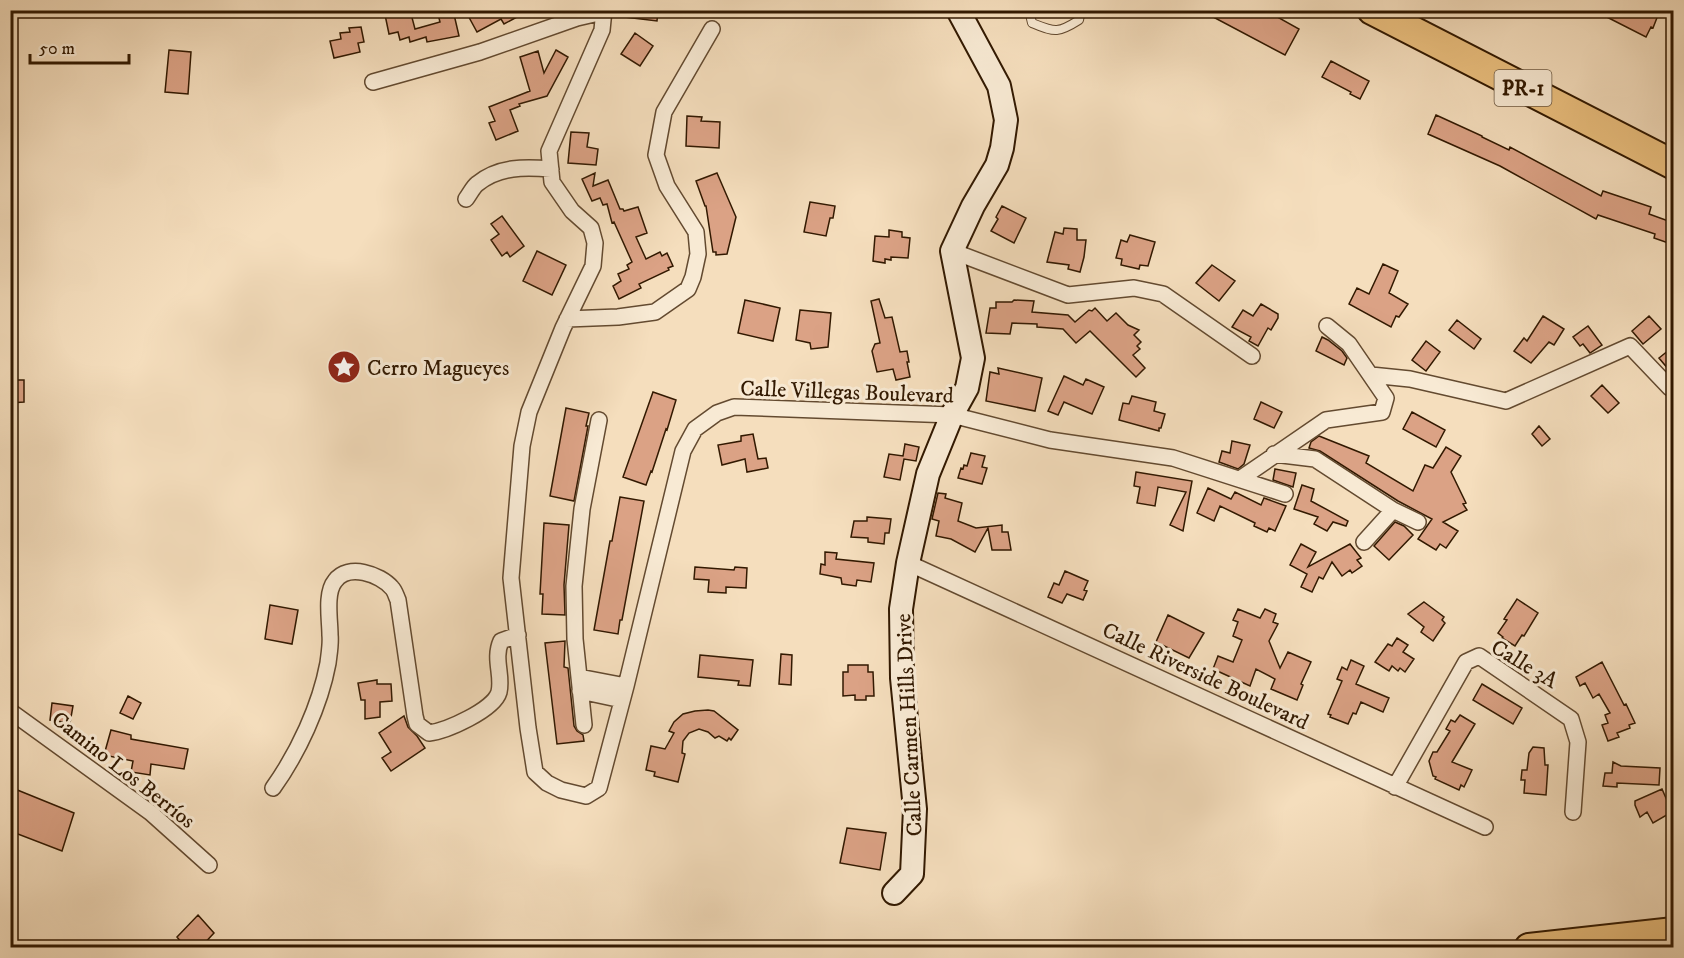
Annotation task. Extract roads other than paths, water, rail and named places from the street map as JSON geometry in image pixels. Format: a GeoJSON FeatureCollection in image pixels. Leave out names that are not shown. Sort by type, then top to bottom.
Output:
{"type":"FeatureCollection","features":[{"type":"Feature","properties":{"kind":"highway","name":"PR-1"},"geometry":{"type":"LineString","coordinates":[[1371,10],[1674,165]]}},
{"type":"Feature","properties":{"kind":"highway","name":"PR-1"},"geometry":{"type":"LineString","coordinates":[[1411,10],[1674,147]]}},
{"type":"Feature","properties":{"kind":"highway"},"geometry":{"type":"LineString","coordinates":[[1529,948],[1674,932]]}},
{"type":"Feature","properties":{"kind":"street"},"geometry":{"type":"LineString","coordinates":[[958,10],[999,86],[1006,120],[997,165],[973,206],[952,250],[1068,295],[1134,288],[1163,294],[1252,356]]}},
{"type":"Feature","properties":{"kind":"street"},"geometry":{"type":"LineString","coordinates":[[273,788],[290,764],[307,728],[324,682],[331,639],[330,591],[340,576],[352,572],[378,576],[394,590],[398,600],[417,724],[429,732],[440,732],[494,702],[500,691],[497,649],[501,641],[518,635],[511,578],[522,446],[529,412],[567,319],[593,266],[595,243],[591,228],[572,211],[552,182],[549,151],[602,30],[604,11],[577,18],[480,52],[373,82]]}},
{"type":"Feature","properties":{"kind":"street"},"geometry":{"type":"LineString","coordinates":[[567,319],[618,318],[655,312],[688,289],[698,254],[696,232],[667,186],[656,155],[664,112],[712,29]]}},
{"type":"Feature","properties":{"kind":"street"},"geometry":{"type":"LineString","coordinates":[[466,199],[476,184],[496,172],[522,167],[551,169]]}},
{"type":"Feature","properties":{"kind":"street","name":"Calle Carmen Hills Drive"},"geometry":{"type":"LineString","coordinates":[[894,892],[912,874],[915,809],[902,666],[901,609],[908,562],[928,474],[952,415],[967,388],[973,358],[952,250]]}},
{"type":"Feature","properties":{"kind":"street"},"geometry":{"type":"LineString","coordinates":[[1240,479],[1326,420],[1382,412],[1386,398],[1349,344],[1327,326]]}},
{"type":"Feature","properties":{"kind":"street"},"geometry":{"type":"LineString","coordinates":[[1371,375],[1410,379],[1506,401],[1630,346],[1670,388]]}},
{"type":"Feature","properties":{"kind":"street","name":"Calle Villegas Boulevard"},"geometry":{"type":"LineString","coordinates":[[518,635],[535,772],[547,783],[561,790],[586,796],[599,788],[683,451],[695,429],[717,413],[734,406],[952,415],[1050,440],[1173,458],[1285,494]]}},
{"type":"Feature","properties":{"kind":"street"},"geometry":{"type":"LineString","coordinates":[[584,725],[575,639],[573,586],[582,509],[599,420]]}},
{"type":"Feature","properties":{"kind":"street"},"geometry":{"type":"LineString","coordinates":[[1274,454],[1315,459],[1393,510],[1418,522]]}},
{"type":"Feature","properties":{"kind":"street"},"geometry":{"type":"LineString","coordinates":[[1364,542],[1393,510]]}},
{"type":"Feature","properties":{"kind":"street","name":"Calle Riverside Boulevard"},"geometry":{"type":"LineString","coordinates":[[908,562],[1485,827]]}},
{"type":"Feature","properties":{"kind":"street","name":"Calle 3A"},"geometry":{"type":"LineString","coordinates":[[1395,787],[1466,662],[1479,656],[1571,719],[1578,742],[1573,812]]}},
{"type":"Feature","properties":{"kind":"street"},"geometry":{"type":"LineString","coordinates":[[579,684],[624,693]]}},
{"type":"Feature","properties":{"kind":"street","name":"Camino Los Berríos"},"geometry":{"type":"LineString","coordinates":[[10,711],[151,813],[209,865]]}},
{"type":"Feature","properties":{"kind":"lane"},"geometry":{"type":"LineString","coordinates":[[1029,10],[1032,23],[1050,30],[1063,30],[1079,20],[1081,10]]}},
{"type":"Feature","properties":{"kind":"place","name":"Cerro Magueyes"},"geometry":{"type":"Point","coordinates":[344,367]}}]}
